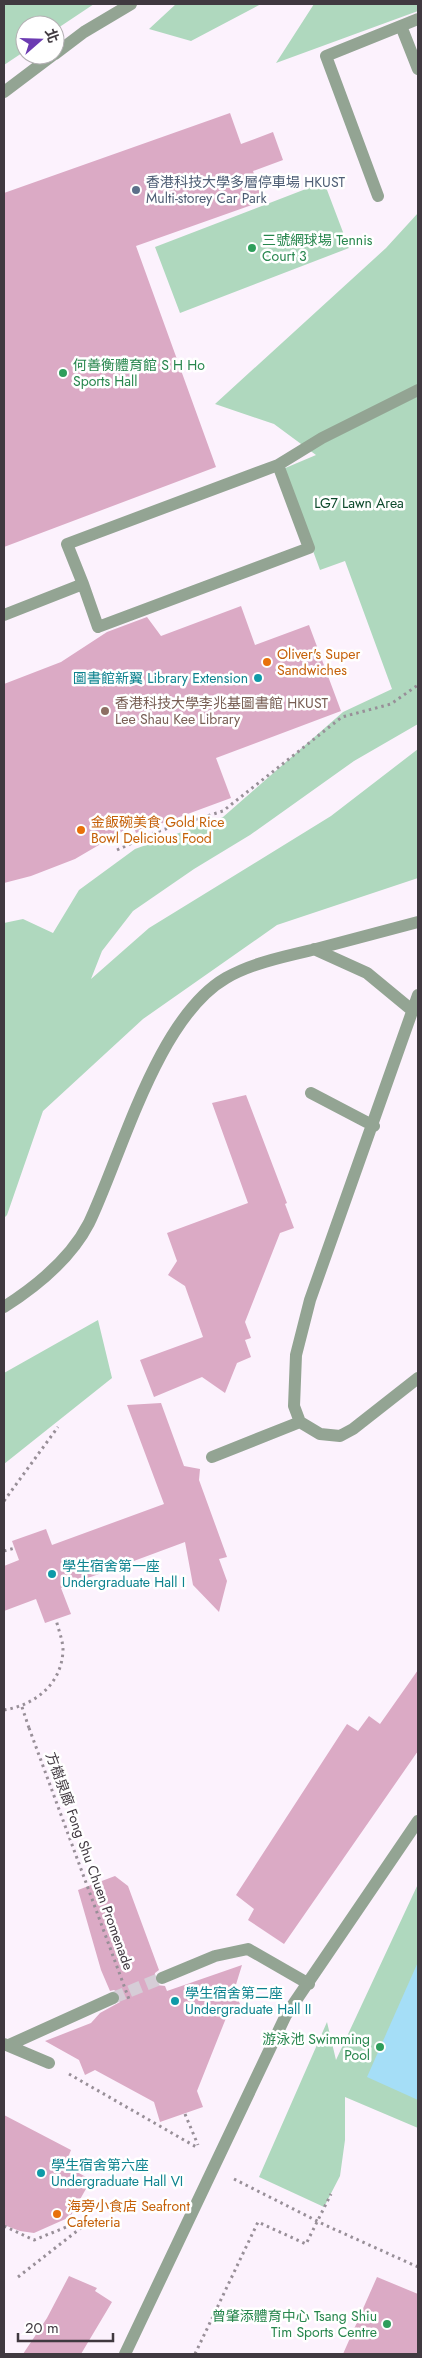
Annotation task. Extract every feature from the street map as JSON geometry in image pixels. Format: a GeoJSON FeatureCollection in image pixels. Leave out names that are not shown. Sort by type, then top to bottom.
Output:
{"type":"FeatureCollection","features":[{"type":"Feature","properties":{"kind":"lane"},"geometry":{"type":"LineString","coordinates":[[65,46],[84,32],[131,4]]}},
{"type":"Feature","properties":{"kind":"lane"},"geometry":{"type":"LineString","coordinates":[[378,196],[326,56],[418,19]]}},
{"type":"Feature","properties":{"kind":"lane"},"geometry":{"type":"LineString","coordinates":[[401,26],[418,70]]}},
{"type":"Feature","properties":{"kind":"lane"},"geometry":{"type":"LineString","coordinates":[[4,92],[40,65]]}},
{"type":"Feature","properties":{"kind":"lane"},"geometry":{"type":"LineString","coordinates":[[278,464],[309,548],[98,626],[67,544],[278,464],[322,438],[418,390]]}},
{"type":"Feature","properties":{"kind":"lane"},"geometry":{"type":"LineString","coordinates":[[4,615],[82,584]]}},
{"type":"Feature","properties":{"kind":"lane"},"geometry":{"type":"LineString","coordinates":[[4,1307],[39,1282],[58,1265],[88,1224],[128,1125],[164,1050],[194,1005],[226,978],[286,956],[418,922]]}},
{"type":"Feature","properties":{"kind":"lane"},"geometry":{"type":"LineString","coordinates":[[314,949],[367,974],[412,1011]]}},
{"type":"Feature","properties":{"kind":"lane"},"geometry":{"type":"LineString","coordinates":[[418,995],[374,1126],[310,1300],[296,1354],[294,1406],[300,1422],[320,1434],[340,1436],[353,1429],[418,1378]]}},
{"type":"Feature","properties":{"kind":"lane"},"geometry":{"type":"LineString","coordinates":[[311,1093],[374,1126]]}},
{"type":"Feature","properties":{"kind":"lane"},"geometry":{"type":"LineString","coordinates":[[212,1457],[300,1422]]}},
{"type":"Feature","properties":{"kind":"lane"},"geometry":{"type":"LineString","coordinates":[[125,2354],[286,2016],[418,1821]]}},
{"type":"Feature","properties":{"kind":"lane"},"geometry":{"type":"LineString","coordinates":[[162,1978],[215,1956],[248,1949],[309,1984]]}},
{"type":"Feature","properties":{"kind":"lane"},"geometry":{"type":"LineString","coordinates":[[6,2044],[113,1998]]}},
{"type":"Feature","properties":{"kind":"lane"},"geometry":{"type":"LineString","coordinates":[[6,2044],[49,2063]]}},
{"type":"Feature","properties":{"kind":"path"},"geometry":{"type":"LineString","coordinates":[[117,850],[156,832],[223,811],[342,717],[391,704],[418,685]]}},
{"type":"Feature","properties":{"kind":"path"},"geometry":{"type":"LineString","coordinates":[[4,1501],[58,1427]]}},
{"type":"Feature","properties":{"kind":"path"},"geometry":{"type":"LineString","coordinates":[[4,1551],[15,1548]]}},
{"type":"Feature","properties":{"kind":"path"},"geometry":{"type":"LineString","coordinates":[[4,1710],[22,1707],[43,1695],[59,1673],[63,1649],[56,1619]]}},
{"type":"Feature","properties":{"kind":"path","name":"方樹泉廊 Fong Shu Chuen Promenade"},"geometry":{"type":"LineString","coordinates":[[22,1707],[130,2002]]}},
{"type":"Feature","properties":{"kind":"path"},"geometry":{"type":"LineString","coordinates":[[49,2063],[201,2150],[184,2114]]}},
{"type":"Feature","properties":{"kind":"path"},"geometry":{"type":"LineString","coordinates":[[252,2188],[325,2225],[418,2267]]}},
{"type":"Feature","properties":{"kind":"path"},"geometry":{"type":"LineString","coordinates":[[196,2354],[258,2222],[306,2244],[331,2194]]}},
{"type":"Feature","properties":{"kind":"path"},"geometry":{"type":"LineString","coordinates":[[4,2226],[34,2240],[78,2222],[86,2224],[18,2277]]}},
{"type":"Feature","properties":{"kind":"green space"},"geometry":{"type":"Polygon","coordinates":[[[4,4],[94,4],[65,23],[65,15],[15,15],[15,58],[4,65],[4,4]]]}},
{"type":"Feature","properties":{"kind":"green space"},"geometry":{"type":"Polygon","coordinates":[[[176,4],[261,4],[191,41],[149,29],[176,4]]]}},
{"type":"Feature","properties":{"kind":"green space"},"geometry":{"type":"Polygon","coordinates":[[[314,4],[418,4],[418,11],[276,63],[314,4]]]}},
{"type":"Feature","properties":{"kind":"green space","name":"三號網球場 Tennis Court 3"},"geometry":{"type":"Polygon","coordinates":[[[324,182],[349,248],[180,313],[155,247],[324,182]]]}},
{"type":"Feature","properties":{"kind":"green space","name":"LG7 Lawn Area"},"geometry":{"type":"Polygon","coordinates":[[[418,213],[418,724],[354,761],[250,835],[194,869],[133,911],[102,951],[91,979],[149,928],[331,816],[418,749],[418,878],[277,925],[143,1019],[43,1111],[7,1215],[4,1218],[4,923],[23,919],[53,933],[79,890],[135,849],[223,817],[343,712],[392,689],[345,561],[320,570],[283,469],[316,455],[274,424],[215,404],[386,248],[418,213]]]}},
{"type":"Feature","properties":{"kind":"green space"},"geometry":{"type":"Polygon","coordinates":[[[98,1320],[112,1378],[4,1464],[4,1373],[98,1320]]]}},
{"type":"Feature","properties":{"kind":"green space","name":"游泳池 Swimming Pool"},"geometry":{"type":"Polygon","coordinates":[[[418,1884],[418,2128],[345,2097],[345,2140],[340,2176],[324,2207],[259,2177],[327,2022],[336,2060],[418,1884]]]}},
{"type":"Feature","properties":{"kind":"water"},"geometry":{"type":"Polygon","coordinates":[[[418,1962],[418,2100],[367,2077],[418,1962]]]}},
{"type":"Feature","properties":{"kind":"building"},"geometry":{"type":"Polygon","coordinates":[[[230,113],[241,144],[273,132],[283,160],[253,171],[263,201],[136,246],[216,467],[4,547],[4,193],[230,113]]]}},
{"type":"Feature","properties":{"kind":"building"},"geometry":{"type":"Polygon","coordinates":[[[241,606],[255,645],[309,625],[341,711],[216,758],[231,798],[136,833],[133,825],[75,859],[31,876],[4,883],[4,684],[61,662],[107,632],[147,617],[161,636],[241,606]]]}},
{"type":"Feature","properties":{"kind":"building"},"geometry":{"type":"Polygon","coordinates":[[[246,1095],[287,1203],[285,1204],[294,1228],[280,1233],[245,1322],[251,1338],[245,1340],[251,1357],[237,1363],[225,1393],[202,1377],[154,1397],[140,1360],[203,1337],[185,1286],[168,1275],[177,1261],[167,1233],[248,1203],[212,1103],[246,1095]]]}},
{"type":"Feature","properties":{"kind":"building"},"geometry":{"type":"Polygon","coordinates":[[[161,1403],[184,1466],[200,1469],[199,1480],[227,1557],[219,1559],[227,1581],[219,1612],[193,1585],[185,1542],[61,1588],[71,1614],[45,1623],[36,1599],[4,1611],[4,1566],[19,1560],[12,1541],[46,1529],[52,1545],[164,1504],[127,1405],[161,1403]]]}},
{"type":"Feature","properties":{"kind":"building"},"geometry":{"type":"Polygon","coordinates":[[[418,1670],[418,1751],[284,1944],[248,1920],[254,1909],[236,1895],[347,1724],[358,1731],[369,1716],[380,1724],[418,1670]]]}},
{"type":"Feature","properties":{"kind":"building","name":"學生宿舍第二座 Undergraduate Hall II"},"geometry":{"type":"Polygon","coordinates":[[[115,1876],[128,1886],[159,1970],[155,1973],[154,1981],[157,1985],[165,1986],[167,1991],[242,1965],[234,1991],[240,2004],[230,2008],[197,2091],[203,2107],[160,2122],[154,2102],[95,2070],[85,2075],[79,2060],[45,2041],[91,2023],[100,2013],[120,2002],[120,1994],[114,1990],[110,1991],[101,1970],[78,1890],[115,1876]]]}},
{"type":"Feature","properties":{"kind":"building","name":"學生宿舍第六座 Undergraduate Hall VI"},"geometry":{"type":"Polygon","coordinates":[[[4,2115],[71,2150],[65,2165],[91,2180],[70,2217],[34,2233],[20,2231],[4,2225],[4,2115]]]}},
{"type":"Feature","properties":{"kind":"building"},"geometry":{"type":"Polygon","coordinates":[[[69,2276],[97,2288],[95,2291],[112,2302],[81,2354],[23,2354],[47,2318],[69,2276]]]}},
{"type":"Feature","properties":{"kind":"building","name":"曾肇添體育中心 Tsang Shiu Tim Sports Centre"},"geometry":{"type":"Polygon","coordinates":[[[377,2277],[418,2294],[418,2354],[343,2354],[377,2277]]]}},
{"type":"Feature","properties":{"kind":"tunnel"},"geometry":{"type":"LineString","coordinates":[[113,1998],[162,1978]]}},
{"type":"Feature","properties":{"kind":"place","name":"香港科技大學多層停車場 HKUST Multi-storey Car Park"},"geometry":{"type":"Point","coordinates":[136,190]}},
{"type":"Feature","properties":{"kind":"place","name":"三號網球場 Tennis Court 3"},"geometry":{"type":"Point","coordinates":[252,248]}},
{"type":"Feature","properties":{"kind":"place","name":"何善衡體育館 S H Ho Sports Hall"},"geometry":{"type":"Point","coordinates":[63,373]}},
{"type":"Feature","properties":{"kind":"place","name":"Oliver's Super Sandwiches"},"geometry":{"type":"Point","coordinates":[267,662]}},
{"type":"Feature","properties":{"kind":"place","name":"圖書館新翼 Library Extension"},"geometry":{"type":"Point","coordinates":[258,678]}},
{"type":"Feature","properties":{"kind":"place","name":"香港科技大學李兆基圖書館 HKUST Lee Shau Kee Library"},"geometry":{"type":"Point","coordinates":[105,711]}},
{"type":"Feature","properties":{"kind":"place","name":"金飯碗美食 Gold Rice Bowl Delicious Food"},"geometry":{"type":"Point","coordinates":[81,830]}},
{"type":"Feature","properties":{"kind":"place","name":"學生宿舍第一座 Undergraduate Hall I"},"geometry":{"type":"Point","coordinates":[52,1574]}},
{"type":"Feature","properties":{"kind":"place","name":"學生宿舍第二座 Undergraduate Hall II"},"geometry":{"type":"Point","coordinates":[175,2001]}},
{"type":"Feature","properties":{"kind":"place","name":"游泳池 Swimming Pool"},"geometry":{"type":"Point","coordinates":[380,2047]}},
{"type":"Feature","properties":{"kind":"place","name":"學生宿舍第六座 Undergraduate Hall VI"},"geometry":{"type":"Point","coordinates":[41,2173]}},
{"type":"Feature","properties":{"kind":"place","name":"海旁小食店 Seafront Cafeteria"},"geometry":{"type":"Point","coordinates":[57,2214]}},
{"type":"Feature","properties":{"kind":"place","name":"曾肇添體育中心 Tsang Shiu Tim Sports Centre"},"geometry":{"type":"Point","coordinates":[387,2324]}}]}
